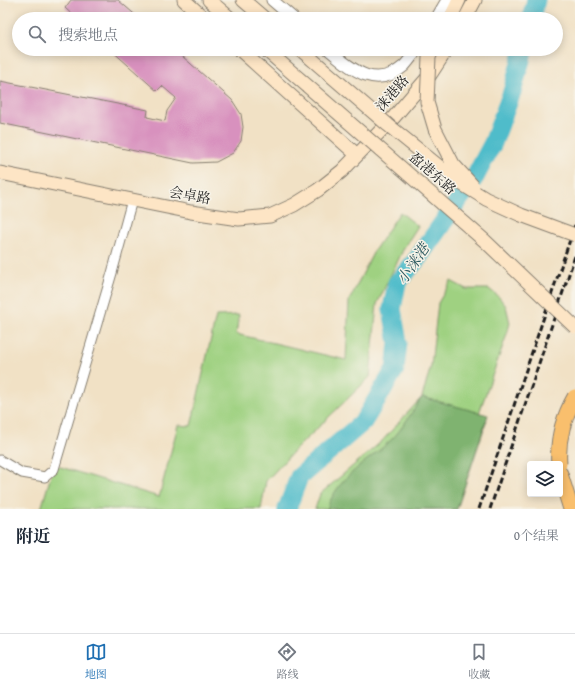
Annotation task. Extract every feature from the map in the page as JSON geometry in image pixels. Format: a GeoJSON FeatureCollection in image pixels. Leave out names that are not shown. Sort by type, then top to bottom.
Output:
{"type":"FeatureCollection","features":[{"type":"Feature","properties":{"kind":"highway"},"geometry":{"type":"LineString","coordinates":[[559,461],[558,449],[562,428],[575,397]]}},
{"type":"Feature","properties":{"kind":"highway"},"geometry":{"type":"LineString","coordinates":[[563,484],[571,509]]}},
{"type":"Feature","properties":{"kind":"main road"},"geometry":{"type":"LineString","coordinates":[[184,0],[197,12]]}},
{"type":"Feature","properties":{"kind":"main road"},"geometry":{"type":"LineString","coordinates":[[209,0],[223,12]]}},
{"type":"Feature","properties":{"kind":"main road"},"geometry":{"type":"LineString","coordinates":[[243,0],[257,12]]}},
{"type":"Feature","properties":{"kind":"main road"},"geometry":{"type":"LineString","coordinates":[[453,12],[459,0]]}},
{"type":"Feature","properties":{"kind":"main road"},"geometry":{"type":"LineString","coordinates":[[469,12],[475,0]]}},
{"type":"Feature","properties":{"kind":"main road"},"geometry":{"type":"LineString","coordinates":[[247,56],[357,155]]}},
{"type":"Feature","properties":{"kind":"main road","name":"盈港东路"},"geometry":{"type":"LineString","coordinates":[[273,56],[485,241],[575,327]]}},
{"type":"Feature","properties":{"kind":"main road","name":"盈港东路"},"geometry":{"type":"LineString","coordinates":[[308,56],[432,162],[458,181],[486,199],[521,215],[575,236]]}},
{"type":"Feature","properties":{"kind":"main road"},"geometry":{"type":"LineString","coordinates":[[430,56],[426,102],[434,129],[453,164],[486,199]]}},
{"type":"Feature","properties":{"kind":"main road","name":"涞港路"},"geometry":{"type":"LineString","coordinates":[[357,155],[394,117],[430,75],[442,56]]}},
{"type":"Feature","properties":{"kind":"main road","name":"会卓路"},"geometry":{"type":"LineString","coordinates":[[0,174],[191,212],[239,219],[270,216],[294,205],[318,190],[342,171],[357,155]]}},
{"type":"Feature","properties":{"kind":"street"},"geometry":{"type":"LineString","coordinates":[[272,0],[286,12]]}},
{"type":"Feature","properties":{"kind":"street"},"geometry":{"type":"LineString","coordinates":[[440,12],[447,0]]}},
{"type":"Feature","properties":{"kind":"street"},"geometry":{"type":"LineString","coordinates":[[336,56],[346,64],[371,78],[390,76],[404,66],[412,56]]}},
{"type":"Feature","properties":{"kind":"street"},"geometry":{"type":"LineString","coordinates":[[0,460],[22,473],[45,477],[54,468],[132,200]]}},
{"type":"Feature","properties":{"kind":"green space"},"geometry":{"type":"Polygon","coordinates":[[[400,212],[418,226],[405,246],[377,304],[370,377],[294,451],[266,481],[261,509],[41,509],[54,465],[159,497],[178,425],[191,426],[216,316],[239,315],[236,334],[346,360],[349,301],[374,251],[400,212]]]}},
{"type":"Feature","properties":{"kind":"green space"},"geometry":{"type":"Polygon","coordinates":[[[451,281],[466,289],[489,289],[498,296],[506,306],[510,323],[479,413],[487,420],[457,509],[315,509],[320,494],[382,441],[422,397],[431,366],[438,303],[451,281]]]}},
{"type":"Feature","properties":{"kind":"green space"},"geometry":{"type":"Polygon","coordinates":[[[422,397],[488,415],[457,509],[327,509],[338,488],[354,470],[395,436],[422,397]]]}},
{"type":"Feature","properties":{"kind":"building"},"geometry":{"type":"Polygon","coordinates":[[[71,0],[118,0],[132,12],[69,12],[65,8],[71,0]]]}},
{"type":"Feature","properties":{"kind":"building"},"geometry":{"type":"Polygon","coordinates":[[[118,56],[182,56],[232,100],[241,114],[243,127],[241,141],[233,153],[216,162],[193,163],[0,123],[0,81],[148,110],[147,117],[165,121],[167,111],[176,98],[162,86],[157,91],[118,56]]]}},
{"type":"Feature","properties":{"kind":"waterway","name":"小涞港"},"geometry":{"type":"LineString","coordinates":[[533,12],[536,0]]}},
{"type":"Feature","properties":{"kind":"waterway","name":"小涞港"},"geometry":{"type":"LineString","coordinates":[[287,509],[299,477],[363,422],[395,369],[398,343],[392,309],[397,283],[418,258],[475,177],[493,143],[512,92],[522,56]]}},
{"type":"Feature","properties":{"kind":"railway"},"geometry":{"type":"LineString","coordinates":[[479,509],[575,225]]}},
{"type":"Feature","properties":{"kind":"railway"},"geometry":{"type":"LineString","coordinates":[[490,509],[575,256]]}}]}
